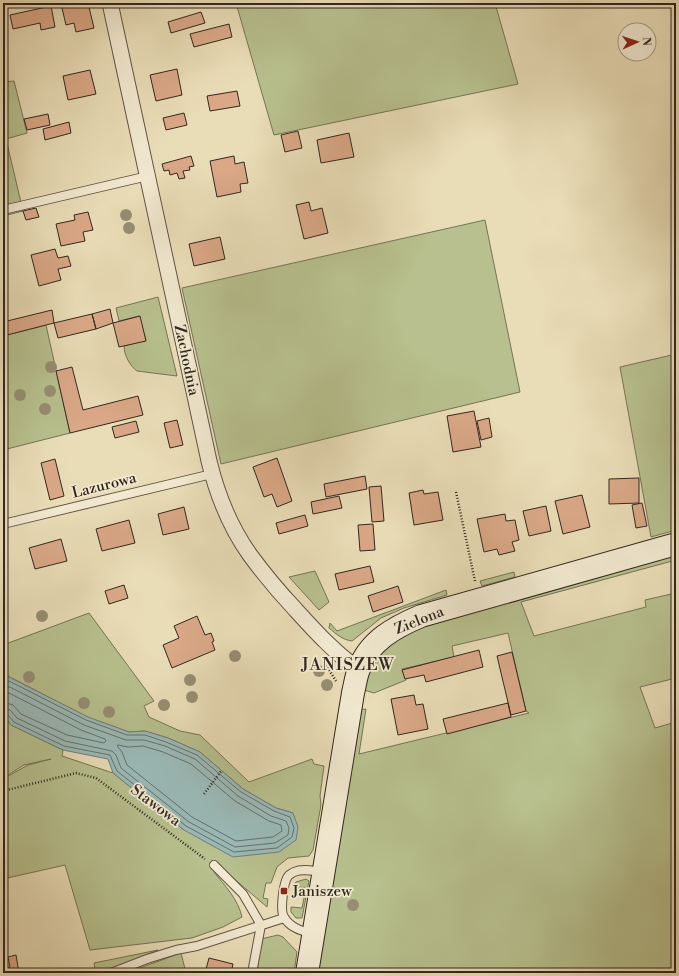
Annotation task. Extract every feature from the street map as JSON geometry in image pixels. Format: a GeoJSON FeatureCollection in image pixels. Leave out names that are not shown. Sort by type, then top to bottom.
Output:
{"type":"FeatureCollection","features":[{"type":"Feature","properties":{"kind":"street","name":"Zachodnia"},"geometry":{"type":"LineString","coordinates":[[110,3],[212,474],[218,494],[236,533],[249,555],[268,579],[328,645],[359,670]]}},
{"type":"Feature","properties":{"kind":"street","name":"Zielona"},"geometry":{"type":"LineString","coordinates":[[307,973],[353,693],[364,657],[387,634],[402,624],[421,616],[676,544]]}},
{"type":"Feature","properties":{"kind":"lane"},"geometry":{"type":"LineString","coordinates":[[3,210],[148,176]]}},
{"type":"Feature","properties":{"kind":"lane","name":"Lazurowa"},"geometry":{"type":"LineString","coordinates":[[3,524],[212,474]]}},
{"type":"Feature","properties":{"kind":"lane"},"geometry":{"type":"LineString","coordinates":[[214,865],[243,894],[261,925],[252,973]]}},
{"type":"Feature","properties":{"kind":"lane"},"geometry":{"type":"LineString","coordinates":[[314,934],[304,932],[292,926],[284,918],[282,906],[285,884],[289,875],[294,872],[303,870],[324,873]]}},
{"type":"Feature","properties":{"kind":"lane"},"geometry":{"type":"LineString","coordinates":[[111,973],[147,959],[176,950],[197,946],[284,918]]}},
{"type":"Feature","properties":{"kind":"path"},"geometry":{"type":"LineString","coordinates":[[456,492],[478,600]]}},
{"type":"Feature","properties":{"kind":"path"},"geometry":{"type":"LineString","coordinates":[[204,794],[222,770]]}},
{"type":"Feature","properties":{"kind":"path","name":"Stawowa"},"geometry":{"type":"LineString","coordinates":[[3,791],[76,773],[96,778],[214,865]]}},
{"type":"Feature","properties":{"kind":"green space"},"geometry":{"type":"Polygon","coordinates":[[[236,3],[495,3],[518,84],[274,135],[236,3]]]}},
{"type":"Feature","properties":{"kind":"green space"},"geometry":{"type":"Polygon","coordinates":[[[14,81],[27,133],[6,139],[23,211],[3,216],[3,82],[14,81]]]}},
{"type":"Feature","properties":{"kind":"green space"},"geometry":{"type":"Polygon","coordinates":[[[485,220],[520,392],[221,464],[182,288],[485,220]]]}},
{"type":"Feature","properties":{"kind":"green space"},"geometry":{"type":"Polygon","coordinates":[[[158,297],[177,376],[137,371],[126,357],[125,353],[124,346],[146,340],[139,316],[119,321],[116,308],[158,297]]]}},
{"type":"Feature","properties":{"kind":"green space"},"geometry":{"type":"Polygon","coordinates":[[[46,325],[70,433],[3,450],[3,336],[46,325]]]}},
{"type":"Feature","properties":{"kind":"green space"},"geometry":{"type":"Polygon","coordinates":[[[676,354],[676,530],[651,537],[620,367],[676,354]]]}},
{"type":"Feature","properties":{"kind":"green space"},"geometry":{"type":"Polygon","coordinates":[[[676,554],[676,560],[521,602],[534,636],[646,607],[645,600],[676,593],[676,678],[640,687],[655,728],[676,722],[676,973],[315,973],[357,710],[366,709],[359,754],[529,713],[526,711],[508,633],[452,646],[454,657],[402,669],[406,680],[374,693],[364,690],[370,666],[374,658],[401,633],[676,554]]]}},
{"type":"Feature","properties":{"kind":"green space"},"geometry":{"type":"Polygon","coordinates":[[[315,571],[329,602],[319,610],[289,577],[315,571]]]}},
{"type":"Feature","properties":{"kind":"green space"},"geometry":{"type":"Polygon","coordinates":[[[514,572],[515,577],[482,586],[480,581],[514,572]]]}},
{"type":"Feature","properties":{"kind":"green space"},"geometry":{"type":"Polygon","coordinates":[[[446,590],[447,595],[404,608],[381,618],[352,641],[343,638],[329,628],[330,623],[337,631],[446,590]]]}},
{"type":"Feature","properties":{"kind":"green space"},"geometry":{"type":"Polygon","coordinates":[[[89,613],[154,701],[144,706],[149,717],[180,731],[200,735],[249,782],[312,759],[314,764],[324,766],[320,796],[321,805],[313,850],[309,856],[288,858],[277,867],[271,883],[266,883],[263,898],[268,899],[267,907],[219,866],[214,872],[234,899],[242,917],[223,927],[192,938],[90,950],[65,865],[3,879],[3,779],[28,765],[51,759],[24,765],[3,778],[3,714],[11,725],[63,750],[62,756],[113,773],[184,830],[293,813],[276,808],[243,789],[200,752],[168,738],[145,731],[129,732],[87,717],[8,676],[3,680],[3,645],[89,613]]]}},
{"type":"Feature","properties":{"kind":"green space"},"geometry":{"type":"Polygon","coordinates":[[[306,879],[309,881],[302,918],[296,918],[291,912],[291,907],[302,908],[306,888],[293,886],[296,882],[306,879]]]}},
{"type":"Feature","properties":{"kind":"green space"},"geometry":{"type":"Polygon","coordinates":[[[278,935],[283,937],[297,952],[294,973],[257,973],[261,939],[278,935]]]}},
{"type":"Feature","properties":{"kind":"green space"},"geometry":{"type":"Polygon","coordinates":[[[158,950],[103,973],[84,973],[95,970],[94,963],[158,950]]]}},
{"type":"Feature","properties":{"kind":"green space"},"geometry":{"type":"Polygon","coordinates":[[[181,953],[186,973],[126,973],[181,953]]]}},
{"type":"Feature","properties":{"kind":"water"},"geometry":{"type":"Polygon","coordinates":[[[7,676],[88,717],[129,732],[145,731],[168,738],[200,752],[243,789],[276,808],[293,813],[298,827],[296,840],[279,852],[233,857],[184,830],[113,773],[108,759],[63,750],[11,725],[3,714],[3,680],[7,676]]]}},
{"type":"Feature","properties":{"kind":"building"},"geometry":{"type":"Polygon","coordinates":[[[88,3],[94,28],[76,32],[74,23],[66,25],[61,4],[88,3]]]}},
{"type":"Feature","properties":{"kind":"building"},"geometry":{"type":"Polygon","coordinates":[[[51,6],[55,27],[41,30],[40,23],[13,29],[10,15],[51,6]]]}},
{"type":"Feature","properties":{"kind":"building"},"geometry":{"type":"Polygon","coordinates":[[[201,12],[205,23],[171,33],[168,22],[201,12]]]}},
{"type":"Feature","properties":{"kind":"building"},"geometry":{"type":"Polygon","coordinates":[[[229,24],[232,37],[194,47],[190,34],[229,24]]]}},
{"type":"Feature","properties":{"kind":"building"},"geometry":{"type":"Polygon","coordinates":[[[177,69],[182,95],[156,101],[150,75],[177,69]]]}},
{"type":"Feature","properties":{"kind":"building"},"geometry":{"type":"Polygon","coordinates":[[[90,70],[96,94],[68,100],[63,76],[90,70]]]}},
{"type":"Feature","properties":{"kind":"building"},"geometry":{"type":"Polygon","coordinates":[[[237,91],[240,106],[210,111],[207,96],[237,91]]]}},
{"type":"Feature","properties":{"kind":"building"},"geometry":{"type":"Polygon","coordinates":[[[184,113],[187,125],[166,130],[163,118],[184,113]]]}},
{"type":"Feature","properties":{"kind":"building"},"geometry":{"type":"Polygon","coordinates":[[[48,114],[50,125],[27,130],[24,119],[48,114]]]}},
{"type":"Feature","properties":{"kind":"building"},"geometry":{"type":"Polygon","coordinates":[[[69,122],[71,133],[45,140],[43,129],[69,122]]]}},
{"type":"Feature","properties":{"kind":"building"},"geometry":{"type":"Polygon","coordinates":[[[298,131],[302,148],[285,152],[281,135],[298,131]]]}},
{"type":"Feature","properties":{"kind":"building"},"geometry":{"type":"Polygon","coordinates":[[[349,133],[354,157],[321,163],[317,140],[349,133]]]}},
{"type":"Feature","properties":{"kind":"building"},"geometry":{"type":"Polygon","coordinates":[[[191,156],[194,166],[189,167],[190,170],[183,171],[185,178],[179,179],[177,173],[170,175],[169,170],[164,171],[162,164],[191,156]]]}},
{"type":"Feature","properties":{"kind":"building"},"geometry":{"type":"Polygon","coordinates":[[[234,156],[235,164],[244,162],[248,183],[240,184],[241,192],[217,197],[210,161],[234,156]]]}},
{"type":"Feature","properties":{"kind":"building"},"geometry":{"type":"Polygon","coordinates":[[[309,202],[311,211],[322,208],[328,233],[304,239],[296,205],[309,202]]]}},
{"type":"Feature","properties":{"kind":"building"},"geometry":{"type":"Polygon","coordinates":[[[36,208],[39,217],[26,220],[23,211],[36,208]]]}},
{"type":"Feature","properties":{"kind":"building"},"geometry":{"type":"Polygon","coordinates":[[[88,212],[93,230],[83,232],[85,241],[61,246],[56,224],[75,220],[74,215],[88,212]]]}},
{"type":"Feature","properties":{"kind":"building"},"geometry":{"type":"Polygon","coordinates":[[[220,237],[225,259],[194,266],[189,244],[220,237]]]}},
{"type":"Feature","properties":{"kind":"building"},"geometry":{"type":"Polygon","coordinates":[[[55,249],[58,258],[68,256],[71,266],[58,269],[61,280],[39,286],[31,255],[55,249]]]}},
{"type":"Feature","properties":{"kind":"building"},"geometry":{"type":"Polygon","coordinates":[[[110,309],[113,323],[96,329],[92,314],[110,309]]]}},
{"type":"Feature","properties":{"kind":"building"},"geometry":{"type":"Polygon","coordinates":[[[52,310],[54,323],[3,336],[3,322],[52,310]]]}},
{"type":"Feature","properties":{"kind":"building"},"geometry":{"type":"Polygon","coordinates":[[[92,314],[96,329],[58,338],[54,323],[92,314]]]}},
{"type":"Feature","properties":{"kind":"building"},"geometry":{"type":"Polygon","coordinates":[[[140,316],[146,341],[119,347],[113,323],[140,316]]]}},
{"type":"Feature","properties":{"kind":"building"},"geometry":{"type":"Polygon","coordinates":[[[72,367],[83,410],[138,396],[143,415],[70,433],[56,371],[72,367]]]}},
{"type":"Feature","properties":{"kind":"building"},"geometry":{"type":"Polygon","coordinates":[[[474,411],[481,447],[453,452],[447,416],[474,411]]]}},
{"type":"Feature","properties":{"kind":"building"},"geometry":{"type":"Polygon","coordinates":[[[489,418],[492,437],[481,440],[477,421],[489,418]]]}},
{"type":"Feature","properties":{"kind":"building"},"geometry":{"type":"Polygon","coordinates":[[[177,420],[183,445],[170,448],[164,423],[177,420]]]}},
{"type":"Feature","properties":{"kind":"building"},"geometry":{"type":"Polygon","coordinates":[[[136,421],[139,432],[115,438],[112,427],[136,421]]]}},
{"type":"Feature","properties":{"kind":"building"},"geometry":{"type":"Polygon","coordinates":[[[277,458],[292,501],[277,507],[272,494],[264,497],[253,467],[277,458]]]}},
{"type":"Feature","properties":{"kind":"building"},"geometry":{"type":"Polygon","coordinates":[[[55,459],[64,496],[50,500],[41,463],[55,459]]]}},
{"type":"Feature","properties":{"kind":"building"},"geometry":{"type":"Polygon","coordinates":[[[365,476],[367,489],[326,497],[324,484],[365,476]]]}},
{"type":"Feature","properties":{"kind":"building"},"geometry":{"type":"Polygon","coordinates":[[[639,478],[639,503],[609,504],[609,479],[639,478]]]}},
{"type":"Feature","properties":{"kind":"building"},"geometry":{"type":"Polygon","coordinates":[[[381,486],[384,521],[372,522],[369,487],[381,486]]]}},
{"type":"Feature","properties":{"kind":"building"},"geometry":{"type":"Polygon","coordinates":[[[423,490],[424,494],[438,492],[443,520],[414,525],[409,493],[423,490]]]}},
{"type":"Feature","properties":{"kind":"building"},"geometry":{"type":"Polygon","coordinates":[[[582,495],[590,527],[563,534],[555,501],[582,495]]]}},
{"type":"Feature","properties":{"kind":"building"},"geometry":{"type":"Polygon","coordinates":[[[339,496],[342,508],[313,514],[311,502],[339,496]]]}},
{"type":"Feature","properties":{"kind":"building"},"geometry":{"type":"Polygon","coordinates":[[[642,503],[647,526],[636,528],[632,505],[642,503]]]}},
{"type":"Feature","properties":{"kind":"building"},"geometry":{"type":"Polygon","coordinates":[[[546,506],[551,531],[529,536],[523,511],[546,506]]]}},
{"type":"Feature","properties":{"kind":"building"},"geometry":{"type":"Polygon","coordinates":[[[184,507],[189,529],[163,535],[158,514],[184,507]]]}},
{"type":"Feature","properties":{"kind":"building"},"geometry":{"type":"Polygon","coordinates":[[[505,514],[506,521],[515,520],[519,540],[512,542],[515,551],[499,555],[497,549],[484,552],[477,519],[505,514]]]}},
{"type":"Feature","properties":{"kind":"building"},"geometry":{"type":"Polygon","coordinates":[[[305,515],[308,526],[279,534],[276,523],[305,515]]]}},
{"type":"Feature","properties":{"kind":"building"},"geometry":{"type":"Polygon","coordinates":[[[129,520],[135,543],[102,551],[96,529],[129,520]]]}},
{"type":"Feature","properties":{"kind":"building"},"geometry":{"type":"Polygon","coordinates":[[[373,524],[375,550],[360,551],[358,525],[373,524]]]}},
{"type":"Feature","properties":{"kind":"building"},"geometry":{"type":"Polygon","coordinates":[[[61,539],[67,561],[35,569],[29,548],[61,539]]]}},
{"type":"Feature","properties":{"kind":"building"},"geometry":{"type":"Polygon","coordinates":[[[370,566],[374,582],[339,590],[335,574],[370,566]]]}},
{"type":"Feature","properties":{"kind":"building"},"geometry":{"type":"Polygon","coordinates":[[[124,585],[128,598],[109,604],[105,591],[124,585]]]}},
{"type":"Feature","properties":{"kind":"building"},"geometry":{"type":"Polygon","coordinates":[[[398,586],[403,602],[373,612],[368,596],[398,586]]]}},
{"type":"Feature","properties":{"kind":"building"},"geometry":{"type":"Polygon","coordinates":[[[197,616],[205,635],[211,633],[215,650],[172,668],[163,645],[179,638],[174,626],[197,616]]]}},
{"type":"Feature","properties":{"kind":"building"},"geometry":{"type":"Polygon","coordinates":[[[479,650],[483,667],[426,682],[424,675],[405,679],[402,670],[479,650]]]}},
{"type":"Feature","properties":{"kind":"building"},"geometry":{"type":"Polygon","coordinates":[[[512,652],[526,711],[511,715],[497,656],[512,652]]]}},
{"type":"Feature","properties":{"kind":"building"},"geometry":{"type":"Polygon","coordinates":[[[414,695],[416,705],[423,704],[428,729],[398,735],[391,699],[414,695]]]}},
{"type":"Feature","properties":{"kind":"building"},"geometry":{"type":"Polygon","coordinates":[[[508,703],[511,717],[447,734],[443,719],[508,703]]]}},
{"type":"Feature","properties":{"kind":"building"},"geometry":{"type":"Polygon","coordinates":[[[16,955],[19,973],[7,973],[6,968],[10,967],[8,957],[16,955]]]}},
{"type":"Feature","properties":{"kind":"building"},"geometry":{"type":"Polygon","coordinates":[[[209,958],[233,964],[231,973],[205,973],[209,958]]]}},
{"type":"Feature","properties":{"kind":"place","name":"Janiszew"},"geometry":{"type":"Point","coordinates":[284,891]}},
{"type":"Feature","properties":{"kind":"district","name":"JANISZEW"},"geometry":{"type":"Point","coordinates":[348,664]}}]}
